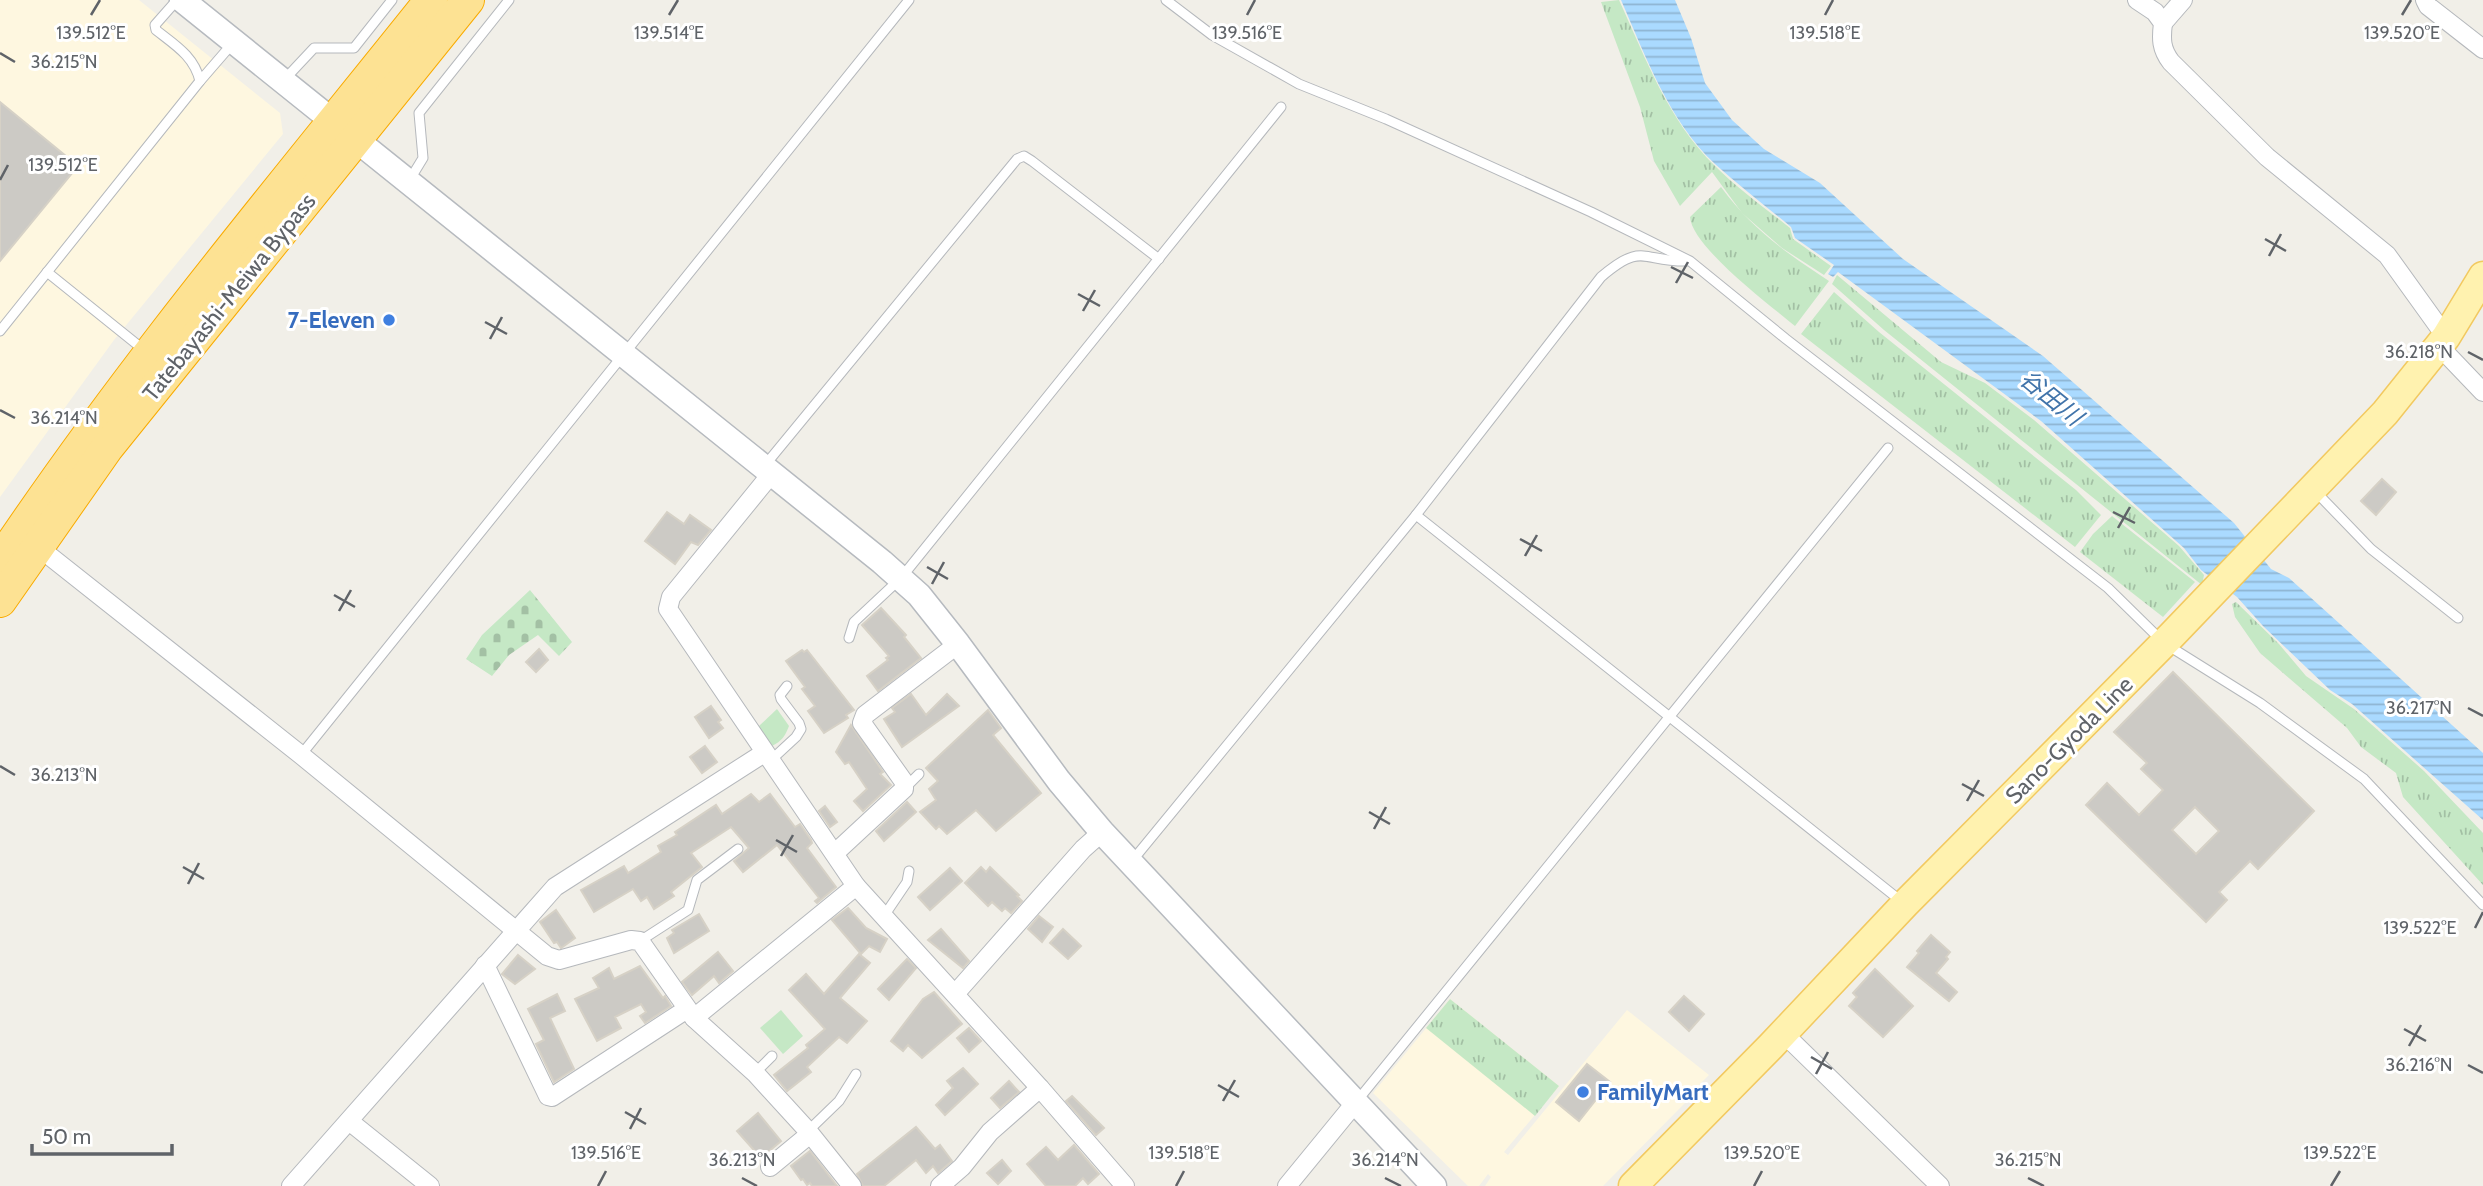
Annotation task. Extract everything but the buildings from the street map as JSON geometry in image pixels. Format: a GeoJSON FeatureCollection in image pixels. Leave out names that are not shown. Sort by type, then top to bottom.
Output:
{"type":"FeatureCollection","features":[{"type":"Feature","properties":{"kind":"highway","name":"Tatebayashi-Meiwa Bypass"},"geometry":{"type":"LineString","coordinates":[[0,601],[107,448],[345,132],[431,0]]}},
{"type":"Feature","properties":{"kind":"highway","name":"Tatebayashi-Meiwa Bypass"},"geometry":{"type":"LineString","coordinates":[[0,561],[148,354],[345,132],[468,0]]}},
{"type":"Feature","properties":{"kind":"main road","name":"Sano-Gyoda Line"},"geometry":{"type":"LineString","coordinates":[[1633,1186],[1905,904],[2168,639],[2385,412],[2442,341],[2483,276]]}},
{"type":"Feature","properties":{"kind":"street"},"geometry":{"type":"LineString","coordinates":[[179,0],[625,355],[919,595],[1059,781],[1102,832],[1434,1186]]}},
{"type":"Feature","properties":{"kind":"street"},"geometry":{"type":"LineString","coordinates":[[2137,0],[2155,12],[2163,23]]}},
{"type":"Feature","properties":{"kind":"street"},"geometry":{"type":"LineString","coordinates":[[2183,0],[2163,23],[2161,38],[2164,52],[2171,62],[2267,158],[2387,255],[2442,341],[2483,391]]}},
{"type":"Feature","properties":{"kind":"street"},"geometry":{"type":"LineString","coordinates":[[2425,0],[2428,6],[2483,49]]}},
{"type":"Feature","properties":{"kind":"street"},"geometry":{"type":"LineString","coordinates":[[768,470],[671,597],[668,610],[856,886],[1040,1088],[1125,1186]]}},
{"type":"Feature","properties":{"kind":"street"},"geometry":{"type":"LineString","coordinates":[[37,546],[302,755],[547,956],[559,960],[631,940],[640,941],[690,1014],[755,1073],[809,1132],[852,1186]]}},
{"type":"Feature","properties":{"kind":"street"},"geometry":{"type":"LineString","coordinates":[[835,853],[904,789],[904,782],[862,723],[865,715],[958,644]]}},
{"type":"Feature","properties":{"kind":"street"},"geometry":{"type":"LineString","coordinates":[[291,1186],[555,887],[767,757]]}},
{"type":"Feature","properties":{"kind":"street"},"geometry":{"type":"LineString","coordinates":[[955,994],[1083,849],[1102,832]]}},
{"type":"Feature","properties":{"kind":"street"},"geometry":{"type":"LineString","coordinates":[[485,965],[548,1096],[552,1097],[690,1014],[856,886]]}},
{"type":"Feature","properties":{"kind":"street"},"geometry":{"type":"LineString","coordinates":[[1783,1033],[1940,1186]]}},
{"type":"Feature","properties":{"kind":"street"},"geometry":{"type":"LineString","coordinates":[[940,1186],[962,1167],[990,1132],[1040,1088]]}},
{"type":"Feature","properties":{"kind":"street"},"geometry":{"type":"LineString","coordinates":[[1287,1186],[1356,1102]]}},
{"type":"Feature","properties":{"kind":"street"},"geometry":{"type":"LineString","coordinates":[[349,1121],[430,1186]]}},
{"type":"Feature","properties":{"kind":"street"},"geometry":{"type":"LineString","coordinates":[[770,1167],[809,1132]]}},
{"type":"Feature","properties":{"kind":"lane"},"geometry":{"type":"LineString","coordinates":[[179,0],[155,25],[156,30],[191,58],[200,81]]}},
{"type":"Feature","properties":{"kind":"lane"},"geometry":{"type":"LineString","coordinates":[[283,82],[314,48],[354,48],[392,0]]}},
{"type":"Feature","properties":{"kind":"lane"},"geometry":{"type":"LineString","coordinates":[[408,182],[423,158],[419,113],[509,0]]}},
{"type":"Feature","properties":{"kind":"lane"},"geometry":{"type":"LineString","coordinates":[[302,755],[909,0]]}},
{"type":"Feature","properties":{"kind":"lane"},"geometry":{"type":"LineString","coordinates":[[1166,0],[1212,35],[1300,84],[1471,157],[1690,261],[1786,339],[2108,588],[2168,639],[2364,779],[2483,905]]}},
{"type":"Feature","properties":{"kind":"lane"},"geometry":{"type":"LineString","coordinates":[[0,331],[234,42]]}},
{"type":"Feature","properties":{"kind":"lane"},"geometry":{"type":"LineString","coordinates":[[849,638],[854,622],[901,578],[1281,107]]}},
{"type":"Feature","properties":{"kind":"lane"},"geometry":{"type":"LineString","coordinates":[[768,470],[1017,159],[1024,156],[1032,161],[1159,259]]}},
{"type":"Feature","properties":{"kind":"lane"},"geometry":{"type":"LineString","coordinates":[[1130,863],[1416,514],[1601,277],[1621,260],[1644,254],[1676,261],[1690,261]]}},
{"type":"Feature","properties":{"kind":"lane"},"geometry":{"type":"LineString","coordinates":[[47,272],[148,354]]}},
{"type":"Feature","properties":{"kind":"lane"},"geometry":{"type":"LineString","coordinates":[[1356,1102],[1888,447]]}},
{"type":"Feature","properties":{"kind":"lane"},"geometry":{"type":"LineString","coordinates":[[2310,491],[2371,549],[2458,618]]}},
{"type":"Feature","properties":{"kind":"lane"},"geometry":{"type":"LineString","coordinates":[[1416,514],[1905,904]]}},
{"type":"Feature","properties":{"kind":"lane"},"geometry":{"type":"LineString","coordinates":[[767,757],[796,737],[801,729],[780,699],[787,686]]}},
{"type":"Feature","properties":{"kind":"lane"},"geometry":{"type":"LineString","coordinates":[[904,789],[919,774]]}},
{"type":"Feature","properties":{"kind":"lane"},"geometry":{"type":"LineString","coordinates":[[640,941],[688,909],[697,880],[738,849]]}},
{"type":"Feature","properties":{"kind":"lane"},"geometry":{"type":"LineString","coordinates":[[884,916],[907,882],[909,871]]}},
{"type":"Feature","properties":{"kind":"lane"},"geometry":{"type":"LineString","coordinates":[[755,1073],[772,1056]]}},
{"type":"Feature","properties":{"kind":"lane"},"geometry":{"type":"LineString","coordinates":[[809,1132],[839,1101],[856,1074]]}},
{"type":"Feature","properties":{"kind":"shaded area"},"geometry":{"type":"Polygon","coordinates":[[[0,0],[139,0],[280,113],[283,134],[114,340],[0,497],[0,0]]]}},
{"type":"Feature","properties":{"kind":"shaded area"},"geometry":{"type":"Polygon","coordinates":[[[1450,999],[1559,1086],[1504,1152],[1508,1155],[1627,1010],[1709,1075],[1603,1186],[1485,1186],[1491,1177],[1488,1174],[1479,1186],[1468,1186],[1373,1093],[1450,999]]]}},
{"type":"Feature","properties":{"kind":"green space"},"geometry":{"type":"Polygon","coordinates":[[[1619,0],[1671,109],[1698,148],[1742,190],[1790,228],[1793,239],[1831,266],[1824,275],[1782,248],[1742,213],[1712,172],[1680,206],[1654,161],[1640,107],[1601,2],[1619,0]]]}},
{"type":"Feature","properties":{"kind":"green space"},"geometry":{"type":"Polygon","coordinates":[[[1721,187],[1745,216],[1770,239],[1829,281],[1795,326],[1734,275],[1704,244],[1694,229],[1690,217],[1721,187]]]}},
{"type":"Feature","properties":{"kind":"green space"},"geometry":{"type":"Polygon","coordinates":[[[1837,275],[1941,362],[1985,383],[2034,420],[2179,546],[2204,575],[2202,585],[1884,330],[1832,284],[1837,275]]]}},
{"type":"Feature","properties":{"kind":"green space"},"geometry":{"type":"Polygon","coordinates":[[[1834,292],[1879,332],[2076,490],[2101,515],[2075,547],[1801,334],[1834,292]]]}},
{"type":"Feature","properties":{"kind":"green space"},"geometry":{"type":"Polygon","coordinates":[[[2112,516],[2195,582],[2163,617],[2080,552],[2093,534],[2112,516]]]}},
{"type":"Feature","properties":{"kind":"green space"},"geometry":{"type":"Polygon","coordinates":[[[530,590],[572,642],[559,656],[538,635],[509,655],[492,676],[466,659],[482,635],[530,590]]]}},
{"type":"Feature","properties":{"kind":"green space"},"geometry":{"type":"Polygon","coordinates":[[[2236,602],[2279,644],[2306,676],[2354,709],[2424,771],[2483,833],[2483,885],[2403,797],[2396,773],[2361,747],[2347,728],[2260,653],[2235,617],[2232,604],[2236,602]]]}},
{"type":"Feature","properties":{"kind":"green space"},"geometry":{"type":"Polygon","coordinates":[[[777,709],[789,726],[783,738],[772,746],[758,727],[777,709]]]}},
{"type":"Feature","properties":{"kind":"green space"},"geometry":{"type":"Polygon","coordinates":[[[1450,999],[1559,1086],[1535,1116],[1426,1028],[1450,999]]]}},
{"type":"Feature","properties":{"kind":"green space"},"geometry":{"type":"Polygon","coordinates":[[[781,1010],[803,1036],[783,1054],[760,1028],[781,1010]]]}},
{"type":"Feature","properties":{"kind":"water","name":"谷田川"},"geometry":{"type":"Polygon","coordinates":[[[1621,0],[1675,0],[1691,38],[1705,83],[1732,120],[1764,149],[1820,183],[1903,259],[2043,356],[2234,523],[2271,569],[2289,578],[2483,753],[2483,820],[2352,704],[2330,690],[2263,626],[2237,597],[2201,570],[2184,548],[2041,421],[1838,272],[1833,277],[1828,274],[1834,265],[1795,238],[1791,227],[1715,164],[1684,128],[1660,87],[1621,0]]]}},
{"type":"Feature","properties":{"kind":"place","name":"7-Eleven"},"geometry":{"type":"Point","coordinates":[389,320]}},
{"type":"Feature","properties":{"kind":"place","name":"FamilyMart"},"geometry":{"type":"Point","coordinates":[1583,1092]}}]}
